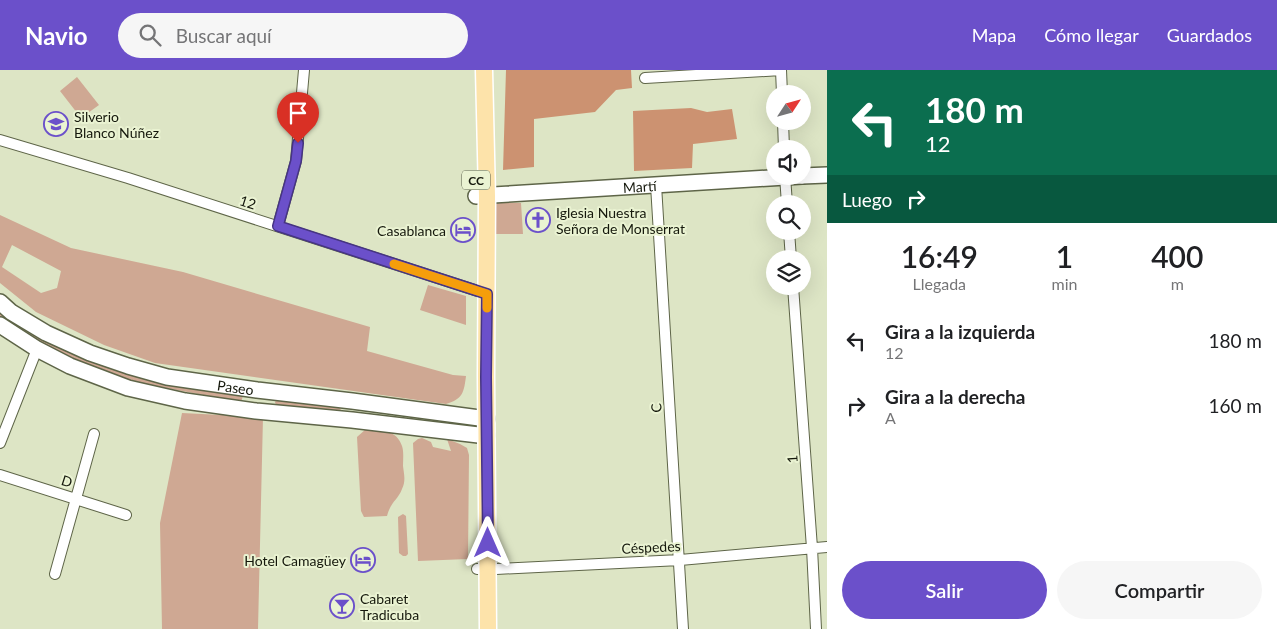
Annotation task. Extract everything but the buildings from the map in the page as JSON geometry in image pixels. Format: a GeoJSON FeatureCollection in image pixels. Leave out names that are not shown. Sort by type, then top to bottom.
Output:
{"type":"FeatureCollection","features":[{"type":"Feature","properties":{"kind":"main road","name":"CC"},"geometry":{"type":"LineString","coordinates":[[475,70],[482,196]]}},
{"type":"Feature","properties":{"kind":"main road","name":"CC"},"geometry":{"type":"LineString","coordinates":[[477,629],[482,569],[484,70]]}},
{"type":"Feature","properties":{"kind":"main road","name":"CC"},"geometry":{"type":"LineString","coordinates":[[482,569],[488,629]]}},
{"type":"Feature","properties":{"kind":"street"},"geometry":{"type":"LineString","coordinates":[[278,226],[296,161],[304,70]]}},
{"type":"Feature","properties":{"kind":"street"},"geometry":{"type":"LineString","coordinates":[[646,78],[781,70],[782,85]]}},
{"type":"Feature","properties":{"kind":"street","name":"12"},"geometry":{"type":"LineString","coordinates":[[0,140],[128,178],[482,292]]}},
{"type":"Feature","properties":{"kind":"street","name":"Martí"},"geometry":{"type":"LineString","coordinates":[[811,176],[827,175]]}},
{"type":"Feature","properties":{"kind":"street","name":"Martí"},"geometry":{"type":"LineString","coordinates":[[482,196],[766,178]]}},
{"type":"Feature","properties":{"kind":"street","name":"C"},"geometry":{"type":"LineString","coordinates":[[656,186],[684,629]]}},
{"type":"Feature","properties":{"kind":"street","name":"1"},"geometry":{"type":"LineString","coordinates":[[794,295],[816,629]]}},
{"type":"Feature","properties":{"kind":"street","name":"Paseo"},"geometry":{"type":"LineString","coordinates":[[0,302],[11,312],[46,333],[90,353],[167,377],[482,418]]}},
{"type":"Feature","properties":{"kind":"street","name":"Paseo"},"geometry":{"type":"LineString","coordinates":[[0,325],[36,349],[70,366],[128,388],[185,401],[256,411],[482,435]]}},
{"type":"Feature","properties":{"kind":"street"},"geometry":{"type":"LineString","coordinates":[[0,443],[36,349]]}},
{"type":"Feature","properties":{"kind":"street"},"geometry":{"type":"LineString","coordinates":[[256,411],[257,390]]}},
{"type":"Feature","properties":{"kind":"street"},"geometry":{"type":"LineString","coordinates":[[55,574],[94,434]]}},
{"type":"Feature","properties":{"kind":"street","name":"D"},"geometry":{"type":"LineString","coordinates":[[0,475],[126,515]]}},
{"type":"Feature","properties":{"kind":"street","name":"Céspedes"},"geometry":{"type":"LineString","coordinates":[[482,569],[496,570],[680,560],[827,547]]}},
{"type":"Feature","properties":{"kind":"shaded area"},"geometry":{"type":"Polygon","coordinates":[[[506,70],[631,70],[632,88],[616,90],[595,112],[534,119],[534,167],[503,170],[506,70]]]}},
{"type":"Feature","properties":{"kind":"shaded area"},"geometry":{"type":"Polygon","coordinates":[[[77,77],[99,105],[81,118],[60,91],[77,77]]]}},
{"type":"Feature","properties":{"kind":"shaded area"},"geometry":{"type":"Polygon","coordinates":[[[691,108],[707,112],[732,109],[737,139],[693,144],[692,168],[634,171],[633,111],[691,108]]]}},
{"type":"Feature","properties":{"kind":"shaded area"},"geometry":{"type":"Polygon","coordinates":[[[495,202],[521,203],[523,234],[495,234],[495,202]]]}},
{"type":"Feature","properties":{"kind":"shaded area"},"geometry":{"type":"Polygon","coordinates":[[[0,215],[71,248],[183,272],[370,327],[367,351],[453,375],[466,376],[464,386],[462,394],[456,400],[446,404],[155,363],[104,345],[36,312],[0,283],[0,215]],[[12,245],[2,267],[41,293],[57,288],[61,271],[12,245]]]}},
{"type":"Feature","properties":{"kind":"shaded area"},"geometry":{"type":"Polygon","coordinates":[[[428,285],[466,296],[466,325],[420,310],[428,285]]]}},
{"type":"Feature","properties":{"kind":"shaded area"},"geometry":{"type":"Polygon","coordinates":[[[0,309],[42,338],[239,394],[243,396],[241,402],[150,385],[84,364],[48,349],[0,318],[0,309]]]}},
{"type":"Feature","properties":{"kind":"shaded area"},"geometry":{"type":"Polygon","coordinates":[[[276,399],[339,407],[341,410],[338,413],[277,405],[275,403],[276,399]]]}},
{"type":"Feature","properties":{"kind":"shaded area"},"geometry":{"type":"Polygon","coordinates":[[[182,413],[263,417],[258,629],[162,629],[160,523],[182,413]]]}},
{"type":"Feature","properties":{"kind":"shaded area"},"geometry":{"type":"Polygon","coordinates":[[[366,429],[382,430],[392,434],[400,441],[403,448],[404,483],[387,516],[364,517],[361,511],[357,437],[366,429]]]}},
{"type":"Feature","properties":{"kind":"shaded area"},"geometry":{"type":"Polygon","coordinates":[[[422,438],[431,442],[433,447],[451,451],[447,439],[467,448],[469,455],[468,559],[418,561],[413,443],[422,438]]]}},
{"type":"Feature","properties":{"kind":"shaded area"},"geometry":{"type":"Polygon","coordinates":[[[403,514],[406,516],[408,554],[406,556],[399,553],[398,517],[403,514]]]}},
{"type":"Feature","properties":{"kind":"slow traffic"},"geometry":{"type":"LineString","coordinates":[[394,264],[487,294],[487,308]]}},
{"type":"Feature","properties":{"kind":"place","name":"Silverio Blanco Núñez"},"geometry":{"type":"Point","coordinates":[56,124]}},
{"type":"Feature","properties":{"kind":"place","name":"Iglesia Nuestra Señora de Monserrat"},"geometry":{"type":"Point","coordinates":[538,220]}},
{"type":"Feature","properties":{"kind":"place","name":"Casablanca"},"geometry":{"type":"Point","coordinates":[463,230]}},
{"type":"Feature","properties":{"kind":"place","name":"Hotel Camagüey"},"geometry":{"type":"Point","coordinates":[363,560]}},
{"type":"Feature","properties":{"kind":"place","name":"Cabaret Tradicuba"},"geometry":{"type":"Point","coordinates":[342,606]}},
{"type":"Feature","properties":{"kind":"route"},"geometry":{"type":"LineString","coordinates":[[298,143],[296,161],[278,226],[487,294],[488,543]]}}]}
